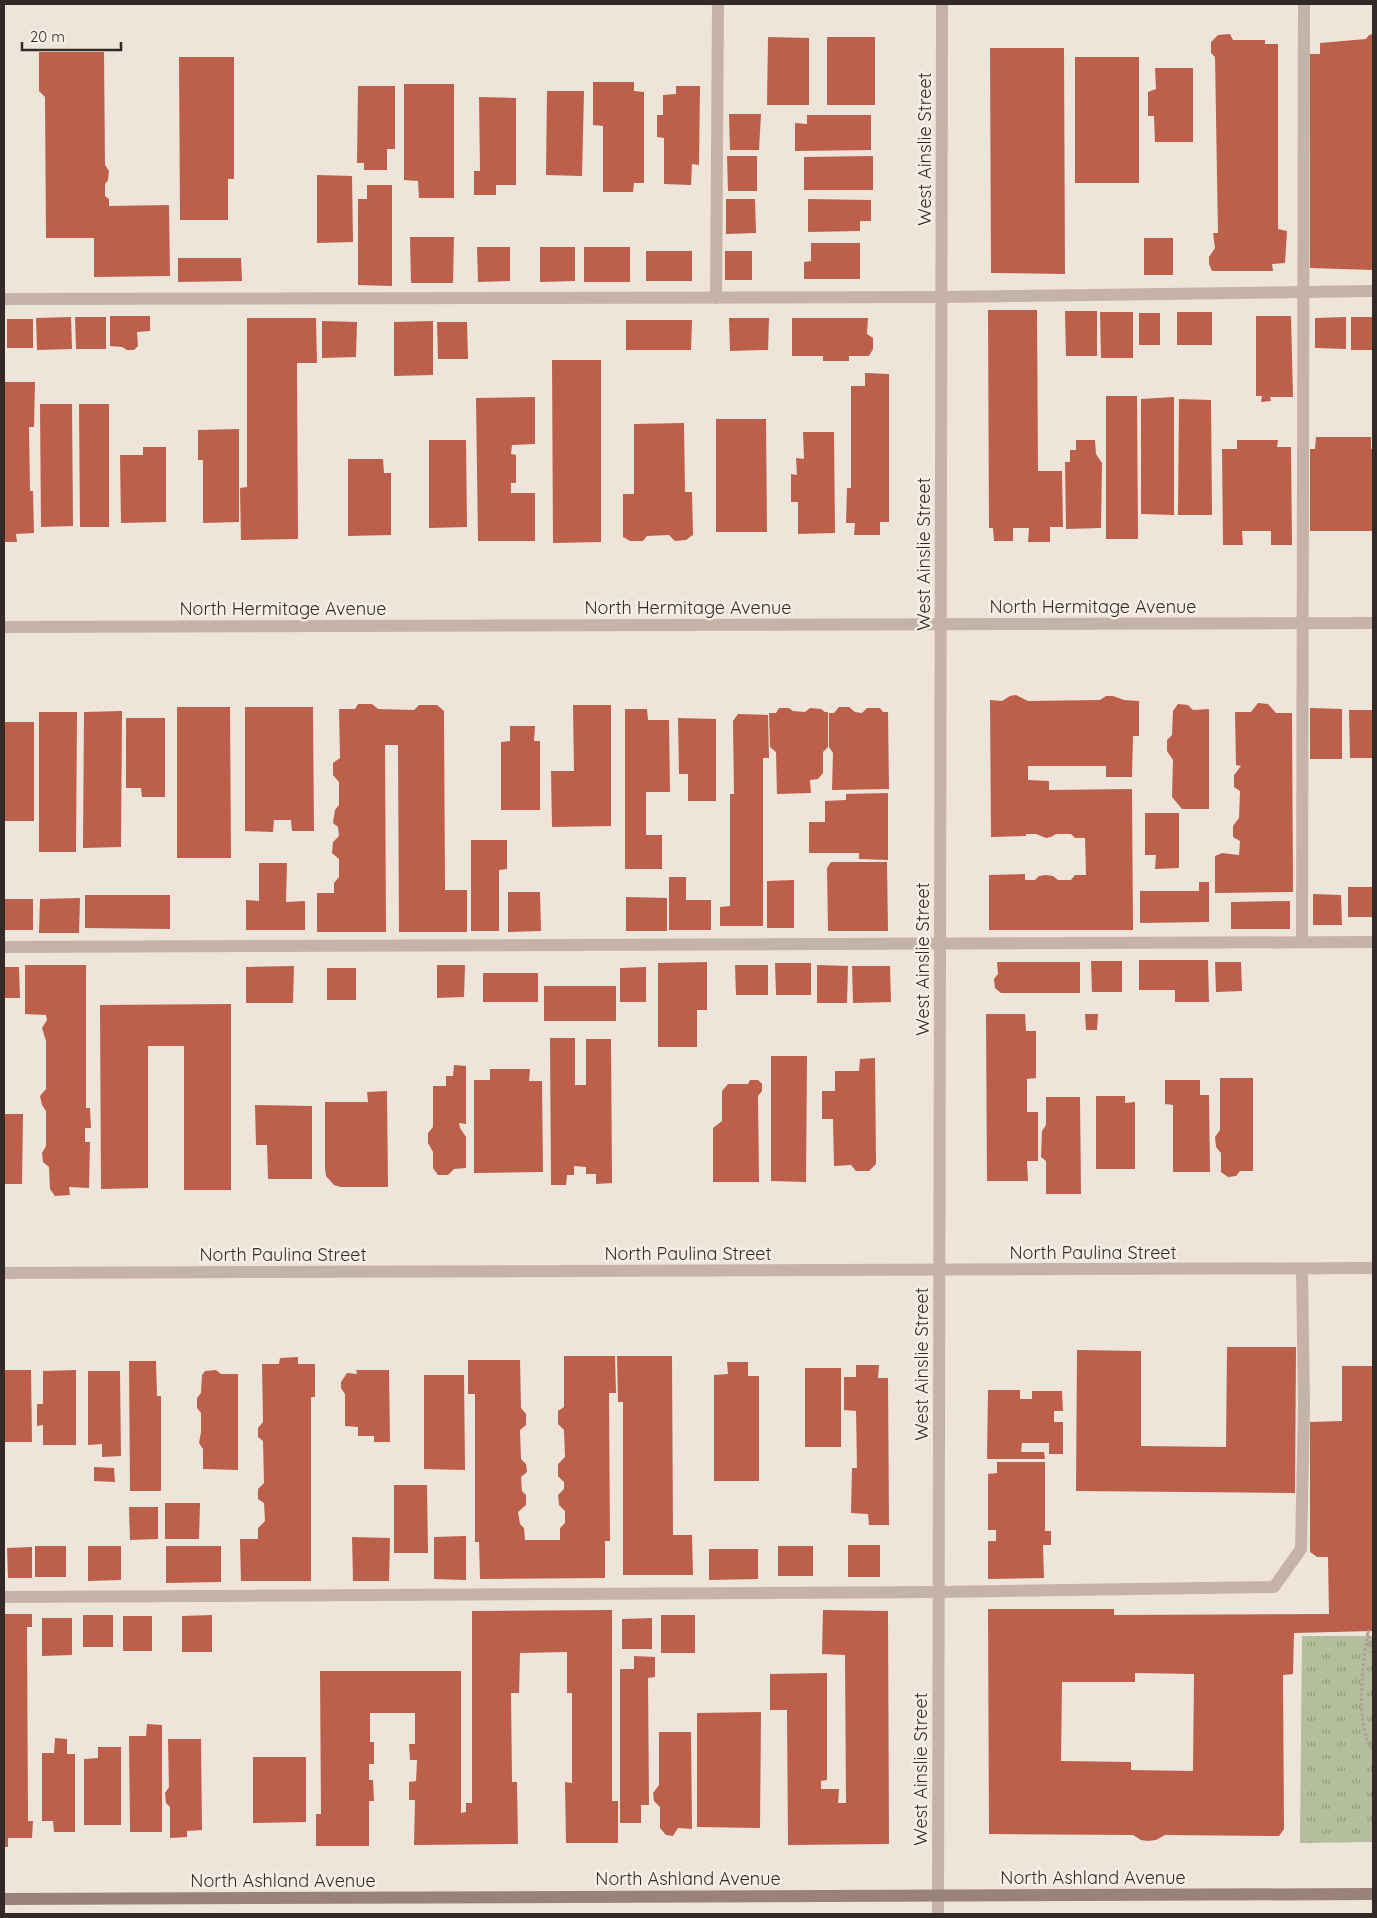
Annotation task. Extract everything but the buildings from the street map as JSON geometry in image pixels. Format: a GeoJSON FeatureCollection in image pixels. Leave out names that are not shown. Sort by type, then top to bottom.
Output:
{"type":"FeatureCollection","features":[{"type":"Feature","properties":{"kind":"main road","name":"North Ashland Avenue"},"geometry":{"type":"LineString","coordinates":[[4,1899],[938,1894],[1373,1894]]}},
{"type":"Feature","properties":{"kind":"street"},"geometry":{"type":"LineString","coordinates":[[716,298],[718,4]]}},
{"type":"Feature","properties":{"kind":"street","name":"West Ainslie Street"},"geometry":{"type":"LineString","coordinates":[[938,1914],[942,4]]}},
{"type":"Feature","properties":{"kind":"street"},"geometry":{"type":"LineString","coordinates":[[1302,942],[1304,4]]}},
{"type":"Feature","properties":{"kind":"street"},"geometry":{"type":"LineString","coordinates":[[4,300],[942,297],[1373,291]]}},
{"type":"Feature","properties":{"kind":"street","name":"North Hermitage Avenue"},"geometry":{"type":"LineString","coordinates":[[4,627],[1373,623]]}},
{"type":"Feature","properties":{"kind":"street"},"geometry":{"type":"LineString","coordinates":[[4,948],[940,942],[1373,942]]}},
{"type":"Feature","properties":{"kind":"street","name":"North Paulina Street"},"geometry":{"type":"LineString","coordinates":[[4,1273],[1373,1268]]}},
{"type":"Feature","properties":{"kind":"street"},"geometry":{"type":"LineString","coordinates":[[4,1597],[938,1592],[1274,1587],[1300,1549],[1304,1406],[1302,1269]]}},
{"type":"Feature","properties":{"kind":"path"},"geometry":{"type":"LineString","coordinates":[[1373,1663],[1368,1632],[1363,1660],[1362,1724],[1373,1750]]}},
{"type":"Feature","properties":{"kind":"green space"},"geometry":{"type":"Polygon","coordinates":[[[1302,1636],[1373,1636],[1373,1842],[1300,1843],[1302,1636]]]}}]}
